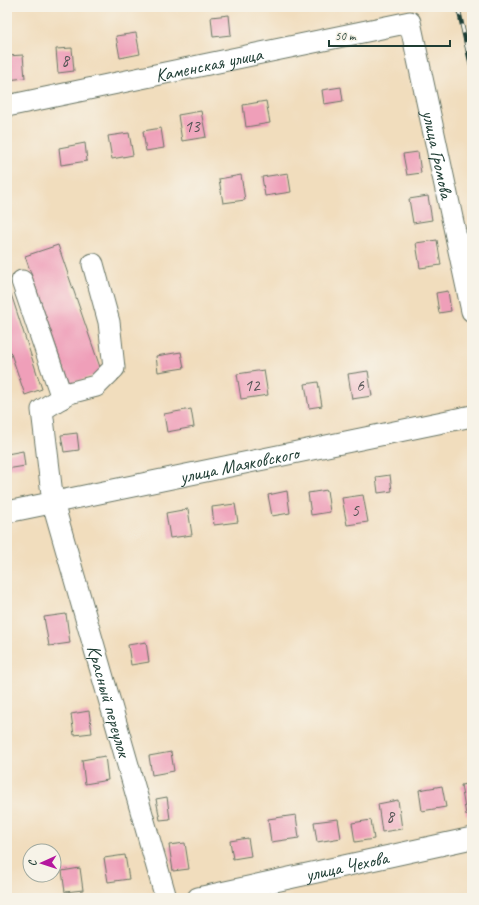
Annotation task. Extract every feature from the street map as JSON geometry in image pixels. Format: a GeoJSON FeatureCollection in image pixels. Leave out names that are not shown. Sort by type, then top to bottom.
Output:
{"type":"FeatureCollection","features":[{"type":"Feature","properties":{"kind":"street","name":"Каменская улица"},"geometry":{"type":"LineString","coordinates":[[7,106],[410,22]]}},
{"type":"Feature","properties":{"kind":"street","name":"улица Громова"},"geometry":{"type":"LineString","coordinates":[[410,22],[472,311]]}},
{"type":"Feature","properties":{"kind":"street"},"geometry":{"type":"LineString","coordinates":[[22,281],[62,398],[69,393],[96,386],[114,368],[109,322],[93,264]]}},
{"type":"Feature","properties":{"kind":"street","name":"Красный переулок"},"geometry":{"type":"LineString","coordinates":[[62,398],[42,410],[53,503],[166,898]]}},
{"type":"Feature","properties":{"kind":"street","name":"улица Маяковского"},"geometry":{"type":"LineString","coordinates":[[7,512],[472,416]]}},
{"type":"Feature","properties":{"kind":"street","name":"улица Чехова"},"geometry":{"type":"LineString","coordinates":[[198,898],[472,838]]}},
{"type":"Feature","properties":{"kind":"building"},"geometry":{"type":"Polygon","coordinates":[[[229,15],[231,35],[213,37],[211,17],[229,15]]]}},
{"type":"Feature","properties":{"kind":"building"},"geometry":{"type":"Polygon","coordinates":[[[136,33],[140,54],[120,58],[116,36],[136,33]]]}},
{"type":"Feature","properties":{"kind":"building"},"geometry":{"type":"Polygon","coordinates":[[[72,48],[74,71],[58,73],[56,49],[72,48]]]}},
{"type":"Feature","properties":{"kind":"building"},"geometry":{"type":"Polygon","coordinates":[[[23,55],[25,78],[8,80],[7,56],[23,55]]]}},
{"type":"Feature","properties":{"kind":"building"},"geometry":{"type":"Polygon","coordinates":[[[341,87],[343,101],[324,104],[322,90],[341,87]]]}},
{"type":"Feature","properties":{"kind":"building"},"geometry":{"type":"Polygon","coordinates":[[[266,101],[270,123],[246,127],[243,105],[266,101]]]}},
{"type":"Feature","properties":{"kind":"building"},"geometry":{"type":"Polygon","coordinates":[[[201,111],[206,137],[182,141],[178,115],[201,111]]]}},
{"type":"Feature","properties":{"kind":"building"},"geometry":{"type":"Polygon","coordinates":[[[161,128],[164,148],[146,151],[143,131],[161,128]]]}},
{"type":"Feature","properties":{"kind":"building"},"geometry":{"type":"Polygon","coordinates":[[[129,133],[133,155],[112,159],[108,136],[129,133]]]}},
{"type":"Feature","properties":{"kind":"building"},"geometry":{"type":"Polygon","coordinates":[[[85,143],[87,161],[61,165],[59,148],[85,143]]]}},
{"type":"Feature","properties":{"kind":"building"},"geometry":{"type":"Polygon","coordinates":[[[418,152],[421,173],[407,175],[403,154],[418,152]]]}},
{"type":"Feature","properties":{"kind":"building"},"geometry":{"type":"Polygon","coordinates":[[[288,173],[291,192],[265,196],[262,177],[288,173]]]}},
{"type":"Feature","properties":{"kind":"building"},"geometry":{"type":"Polygon","coordinates":[[[241,175],[245,200],[223,203],[219,179],[241,175]]]}},
{"type":"Feature","properties":{"kind":"building"},"geometry":{"type":"Polygon","coordinates":[[[428,196],[432,220],[413,223],[409,199],[428,196]]]}},
{"type":"Feature","properties":{"kind":"building"},"geometry":{"type":"Polygon","coordinates":[[[437,240],[441,265],[420,268],[416,243],[437,240]]]}},
{"type":"Feature","properties":{"kind":"building"},"geometry":{"type":"Polygon","coordinates":[[[58,245],[102,373],[69,384],[25,256],[58,245]]]}},
{"type":"Feature","properties":{"kind":"building"},"geometry":{"type":"Polygon","coordinates":[[[448,291],[451,311],[439,313],[436,293],[448,291]]]}},
{"type":"Feature","properties":{"kind":"building"},"geometry":{"type":"Polygon","coordinates":[[[11,294],[42,389],[25,395],[7,342],[7,295],[11,294]]]}},
{"type":"Feature","properties":{"kind":"building"},"geometry":{"type":"Polygon","coordinates":[[[181,352],[184,368],[158,372],[156,356],[181,352]]]}},
{"type":"Feature","properties":{"kind":"building"},"geometry":{"type":"Polygon","coordinates":[[[264,370],[268,395],[241,399],[237,374],[264,370]]]}},
{"type":"Feature","properties":{"kind":"building"},"geometry":{"type":"Polygon","coordinates":[[[368,371],[372,396],[352,399],[348,374],[368,371]]]}},
{"type":"Feature","properties":{"kind":"building"},"geometry":{"type":"Polygon","coordinates":[[[318,382],[322,406],[309,408],[305,384],[318,382]]]}},
{"type":"Feature","properties":{"kind":"building"},"geometry":{"type":"Polygon","coordinates":[[[191,409],[194,427],[167,432],[164,414],[191,409]]]}},
{"type":"Feature","properties":{"kind":"building"},"geometry":{"type":"Polygon","coordinates":[[[77,433],[79,450],[64,452],[61,435],[77,433]]]}},
{"type":"Feature","properties":{"kind":"building"},"geometry":{"type":"Polygon","coordinates":[[[23,451],[25,466],[7,469],[7,454],[23,451]]]}},
{"type":"Feature","properties":{"kind":"building"},"geometry":{"type":"Polygon","coordinates":[[[390,475],[392,491],[378,493],[376,477],[390,475]]]}},
{"type":"Feature","properties":{"kind":"building"},"geometry":{"type":"Polygon","coordinates":[[[327,490],[330,512],[311,515],[308,493],[327,490]]]}},
{"type":"Feature","properties":{"kind":"building"},"geometry":{"type":"Polygon","coordinates":[[[287,491],[290,513],[272,516],[268,495],[287,491]]]}},
{"type":"Feature","properties":{"kind":"building"},"geometry":{"type":"Polygon","coordinates":[[[363,495],[368,522],[347,525],[342,498],[363,495]]]}},
{"type":"Feature","properties":{"kind":"building"},"geometry":{"type":"Polygon","coordinates":[[[235,504],[238,522],[214,525],[212,507],[235,504]]]}},
{"type":"Feature","properties":{"kind":"building"},"geometry":{"type":"Polygon","coordinates":[[[188,509],[192,535],[170,538],[166,513],[188,509]]]}},
{"type":"Feature","properties":{"kind":"building"},"geometry":{"type":"Polygon","coordinates":[[[66,614],[70,643],[49,646],[44,617],[66,614]]]}},
{"type":"Feature","properties":{"kind":"building"},"geometry":{"type":"Polygon","coordinates":[[[146,642],[149,662],[131,665],[128,645],[146,642]]]}},
{"type":"Feature","properties":{"kind":"building"},"geometry":{"type":"Polygon","coordinates":[[[89,711],[92,733],[74,735],[71,714],[89,711]]]}},
{"type":"Feature","properties":{"kind":"building"},"geometry":{"type":"Polygon","coordinates":[[[171,752],[174,771],[152,775],[149,756],[171,752]]]}},
{"type":"Feature","properties":{"kind":"building"},"geometry":{"type":"Polygon","coordinates":[[[105,756],[108,780],[85,784],[82,760],[105,756]]]}},
{"type":"Feature","properties":{"kind":"building"},"geometry":{"type":"Polygon","coordinates":[[[472,783],[472,814],[466,815],[461,785],[472,783]]]}},
{"type":"Feature","properties":{"kind":"building"},"geometry":{"type":"Polygon","coordinates":[[[442,786],[446,807],[422,811],[419,790],[442,786]]]}},
{"type":"Feature","properties":{"kind":"building"},"geometry":{"type":"Polygon","coordinates":[[[167,797],[170,819],[160,820],[156,799],[167,797]]]}},
{"type":"Feature","properties":{"kind":"building"},"geometry":{"type":"Polygon","coordinates":[[[398,800],[402,829],[382,832],[378,804],[398,800]]]}},
{"type":"Feature","properties":{"kind":"building"},"geometry":{"type":"Polygon","coordinates":[[[296,815],[299,838],[271,842],[268,819],[296,815]]]}},
{"type":"Feature","properties":{"kind":"building"},"geometry":{"type":"Polygon","coordinates":[[[338,819],[341,838],[317,842],[314,822],[338,819]]]}},
{"type":"Feature","properties":{"kind":"building"},"geometry":{"type":"Polygon","coordinates":[[[371,820],[374,839],[355,842],[352,823],[371,820]]]}},
{"type":"Feature","properties":{"kind":"building"},"geometry":{"type":"Polygon","coordinates":[[[248,838],[251,856],[233,859],[230,841],[248,838]]]}},
{"type":"Feature","properties":{"kind":"building"},"geometry":{"type":"Polygon","coordinates":[[[185,843],[189,869],[173,871],[169,845],[185,843]]]}},
{"type":"Feature","properties":{"kind":"building"},"geometry":{"type":"Polygon","coordinates":[[[125,855],[129,879],[108,882],[104,858],[125,855]]]}},
{"type":"Feature","properties":{"kind":"building"},"geometry":{"type":"Polygon","coordinates":[[[80,868],[83,890],[65,892],[62,871],[80,868]]]}},
{"type":"Feature","properties":{"kind":"railway"},"geometry":{"type":"LineString","coordinates":[[458,7],[472,70]]}}]}
